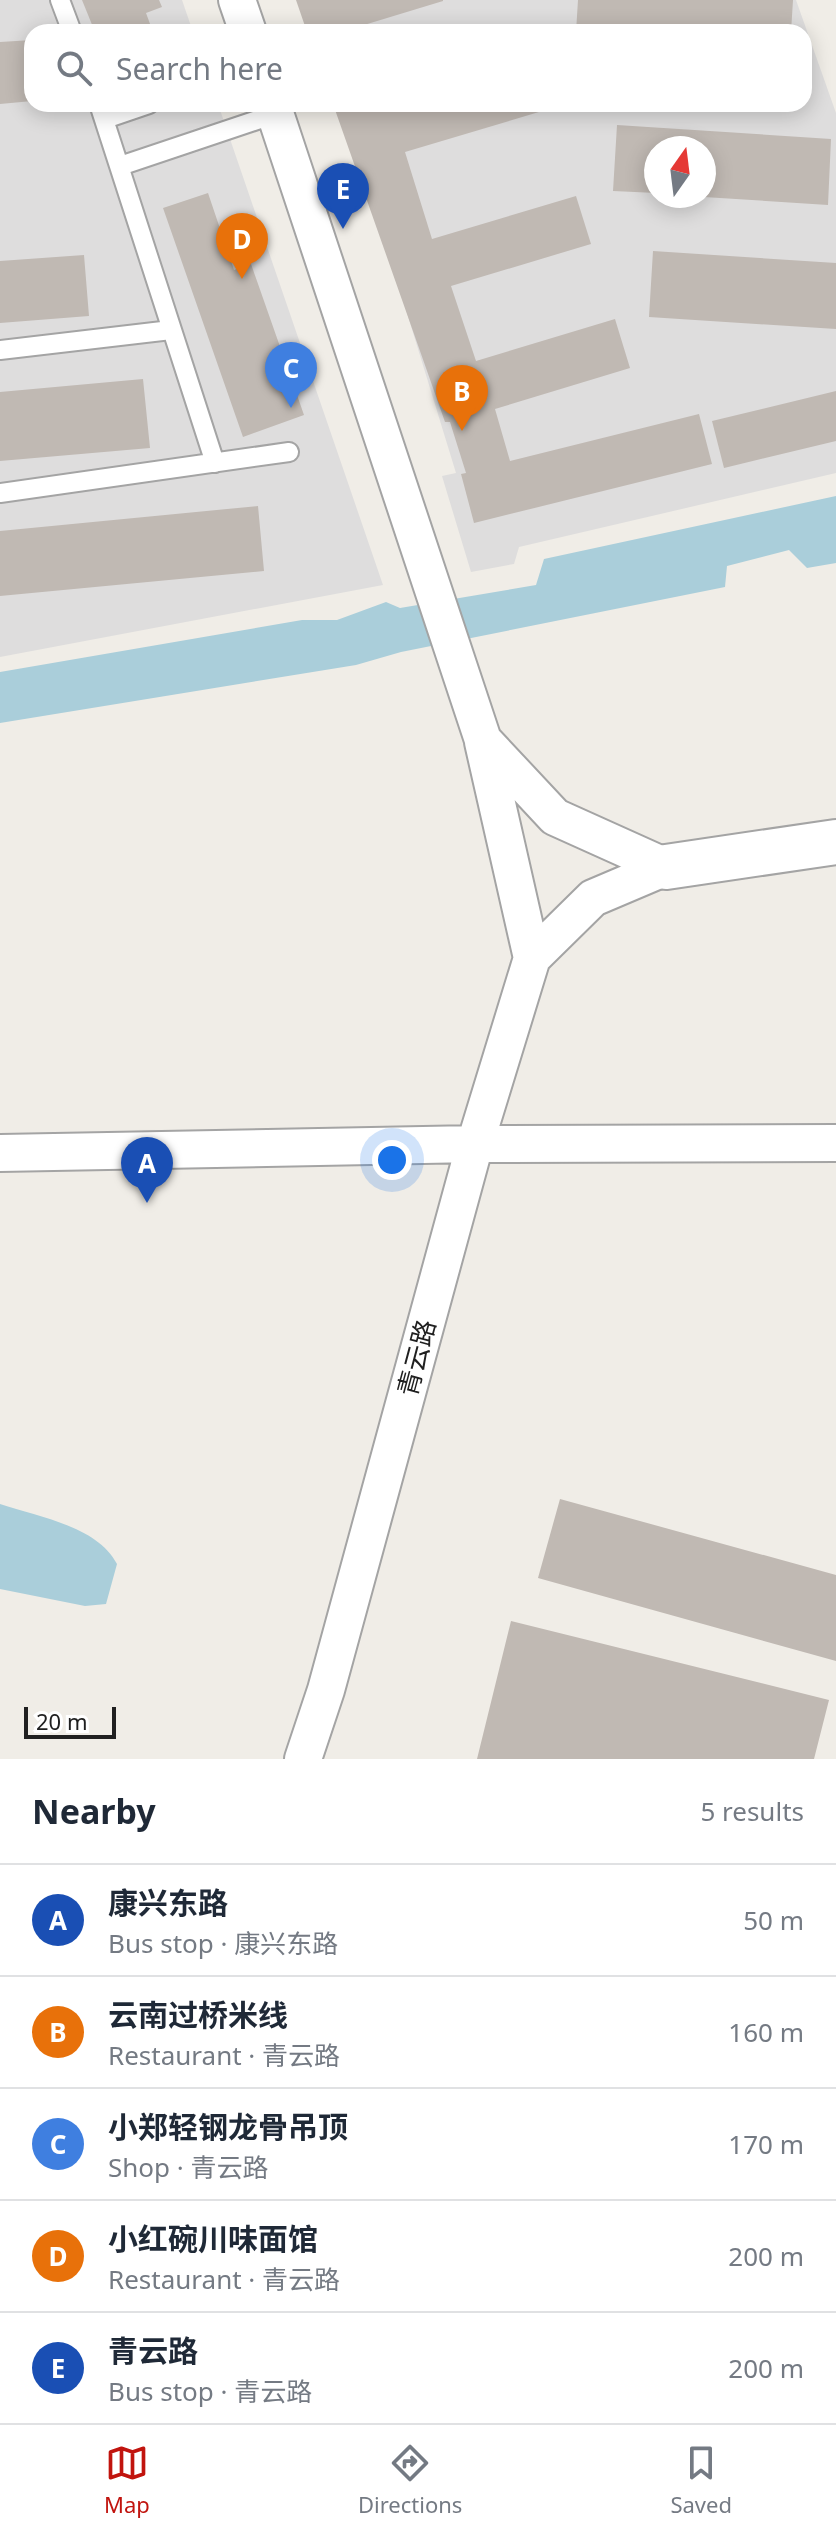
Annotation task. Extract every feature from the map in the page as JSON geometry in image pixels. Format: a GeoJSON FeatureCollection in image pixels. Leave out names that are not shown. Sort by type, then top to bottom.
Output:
{"type":"FeatureCollection","features":[{"type":"Feature","properties":{"kind":"street"},"geometry":{"type":"LineString","coordinates":[[237,0],[245,24]]}},
{"type":"Feature","properties":{"kind":"street","name":"青云路"},"geometry":{"type":"LineString","coordinates":[[275,112],[483,740],[532,958]]}},
{"type":"Feature","properties":{"kind":"street","name":"青云路"},"geometry":{"type":"LineString","coordinates":[[483,740],[555,817],[666,867]]}},
{"type":"Feature","properties":{"kind":"street"},"geometry":{"type":"LineString","coordinates":[[666,867],[836,842]]}},
{"type":"Feature","properties":{"kind":"street","name":"青云路"},"geometry":{"type":"LineString","coordinates":[[303,1759],[326,1690],[475,1144],[532,958],[593,898],[666,867]]}},
{"type":"Feature","properties":{"kind":"street"},"geometry":{"type":"LineString","coordinates":[[0,1153],[475,1144],[836,1143]]}},
{"type":"Feature","properties":{"kind":"lane"},"geometry":{"type":"LineString","coordinates":[[60,0],[69,24]]}},
{"type":"Feature","properties":{"kind":"lane"},"geometry":{"type":"LineString","coordinates":[[102,112],[215,463]]}},
{"type":"Feature","properties":{"kind":"lane"},"geometry":{"type":"LineString","coordinates":[[120,166],[266,112]]}},
{"type":"Feature","properties":{"kind":"lane"},"geometry":{"type":"LineString","coordinates":[[0,350],[171,330]]}},
{"type":"Feature","properties":{"kind":"lane"},"geometry":{"type":"LineString","coordinates":[[0,493],[289,452]]}},
{"type":"Feature","properties":{"kind":"shaded area"},"geometry":{"type":"Polygon","coordinates":[[[0,0],[182,0],[190,24],[24,24],[24,112],[221,112],[383,585],[0,657],[0,0]]]}},
{"type":"Feature","properties":{"kind":"shaded area"},"geometry":{"type":"Polygon","coordinates":[[[311,0],[796,0],[804,24],[318,24],[311,0]]]}},
{"type":"Feature","properties":{"kind":"shaded area"},"geometry":{"type":"Polygon","coordinates":[[[812,45],[836,113],[836,473],[519,547],[514,564],[471,572],[442,476],[456,473],[345,112],[812,112],[812,45]]]}},
{"type":"Feature","properties":{"kind":"water"},"geometry":{"type":"Polygon","coordinates":[[[836,496],[836,563],[807,568],[789,550],[727,566],[725,587],[401,652],[356,665],[0,723],[0,672],[302,620],[337,620],[386,602],[400,608],[536,585],[544,559],[836,496]]]}},
{"type":"Feature","properties":{"kind":"water"},"geometry":{"type":"Polygon","coordinates":[[[0,1504],[66,1525],[96,1540],[108,1551],[117,1564],[106,1604],[85,1606],[0,1589],[0,1504]]]}},
{"type":"Feature","properties":{"kind":"building"},"geometry":{"type":"Polygon","coordinates":[[[82,0],[159,0],[162,7],[146,13],[150,24],[92,24],[82,0]]]}},
{"type":"Feature","properties":{"kind":"building"},"geometry":{"type":"Polygon","coordinates":[[[296,0],[443,0],[367,24],[304,24],[296,0]]]}},
{"type":"Feature","properties":{"kind":"building"},"geometry":{"type":"Polygon","coordinates":[[[578,0],[793,0],[792,24],[576,24],[578,0]]]}},
{"type":"Feature","properties":{"kind":"building"},"geometry":{"type":"Polygon","coordinates":[[[24,40],[24,102],[0,104],[0,42],[24,40]]]}},
{"type":"Feature","properties":{"kind":"building"},"geometry":{"type":"Polygon","coordinates":[[[336,112],[539,112],[405,152],[432,239],[576,196],[591,244],[451,286],[476,361],[615,319],[630,368],[495,409],[510,461],[699,414],[712,464],[474,523],[461,474],[466,473],[450,422],[445,422],[336,112]]]}},
{"type":"Feature","properties":{"kind":"building"},"geometry":{"type":"Polygon","coordinates":[[[617,125],[831,139],[828,205],[716,198],[716,136],[644,136],[644,192],[613,191],[617,125]]]}},
{"type":"Feature","properties":{"kind":"building"},"geometry":{"type":"Polygon","coordinates":[[[208,193],[234,270],[251,264],[304,415],[243,437],[163,208],[208,193]]]}},
{"type":"Feature","properties":{"kind":"building"},"geometry":{"type":"Polygon","coordinates":[[[653,251],[836,263],[836,329],[649,317],[653,251]]]}},
{"type":"Feature","properties":{"kind":"building"},"geometry":{"type":"Polygon","coordinates":[[[84,255],[89,316],[0,323],[0,261],[84,255]]]}},
{"type":"Feature","properties":{"kind":"building"},"geometry":{"type":"Polygon","coordinates":[[[143,379],[150,448],[0,461],[0,392],[143,379]]]}},
{"type":"Feature","properties":{"kind":"building"},"geometry":{"type":"Polygon","coordinates":[[[836,391],[836,441],[724,468],[712,421],[836,391]]]}},
{"type":"Feature","properties":{"kind":"building"},"geometry":{"type":"Polygon","coordinates":[[[258,506],[264,571],[0,596],[0,531],[258,506]]]}},
{"type":"Feature","properties":{"kind":"building"},"geometry":{"type":"Polygon","coordinates":[[[560,1499],[836,1575],[836,1661],[538,1578],[560,1499]]]}},
{"type":"Feature","properties":{"kind":"building"},"geometry":{"type":"Polygon","coordinates":[[[511,1621],[829,1700],[814,1759],[477,1759],[511,1621]]]}},
{"type":"Feature","properties":{"kind":"place","name":"青云路"},"geometry":{"type":"Point","coordinates":[343,229]}},
{"type":"Feature","properties":{"kind":"place","name":"小红碗川味面馆"},"geometry":{"type":"Point","coordinates":[242,279]}},
{"type":"Feature","properties":{"kind":"place","name":"小郑轻钢龙骨吊顶"},"geometry":{"type":"Point","coordinates":[291,408]}},
{"type":"Feature","properties":{"kind":"place","name":"云南过桥米线"},"geometry":{"type":"Point","coordinates":[462,431]}},
{"type":"Feature","properties":{"kind":"place","name":"康兴东路"},"geometry":{"type":"Point","coordinates":[147,1203]}}]}
